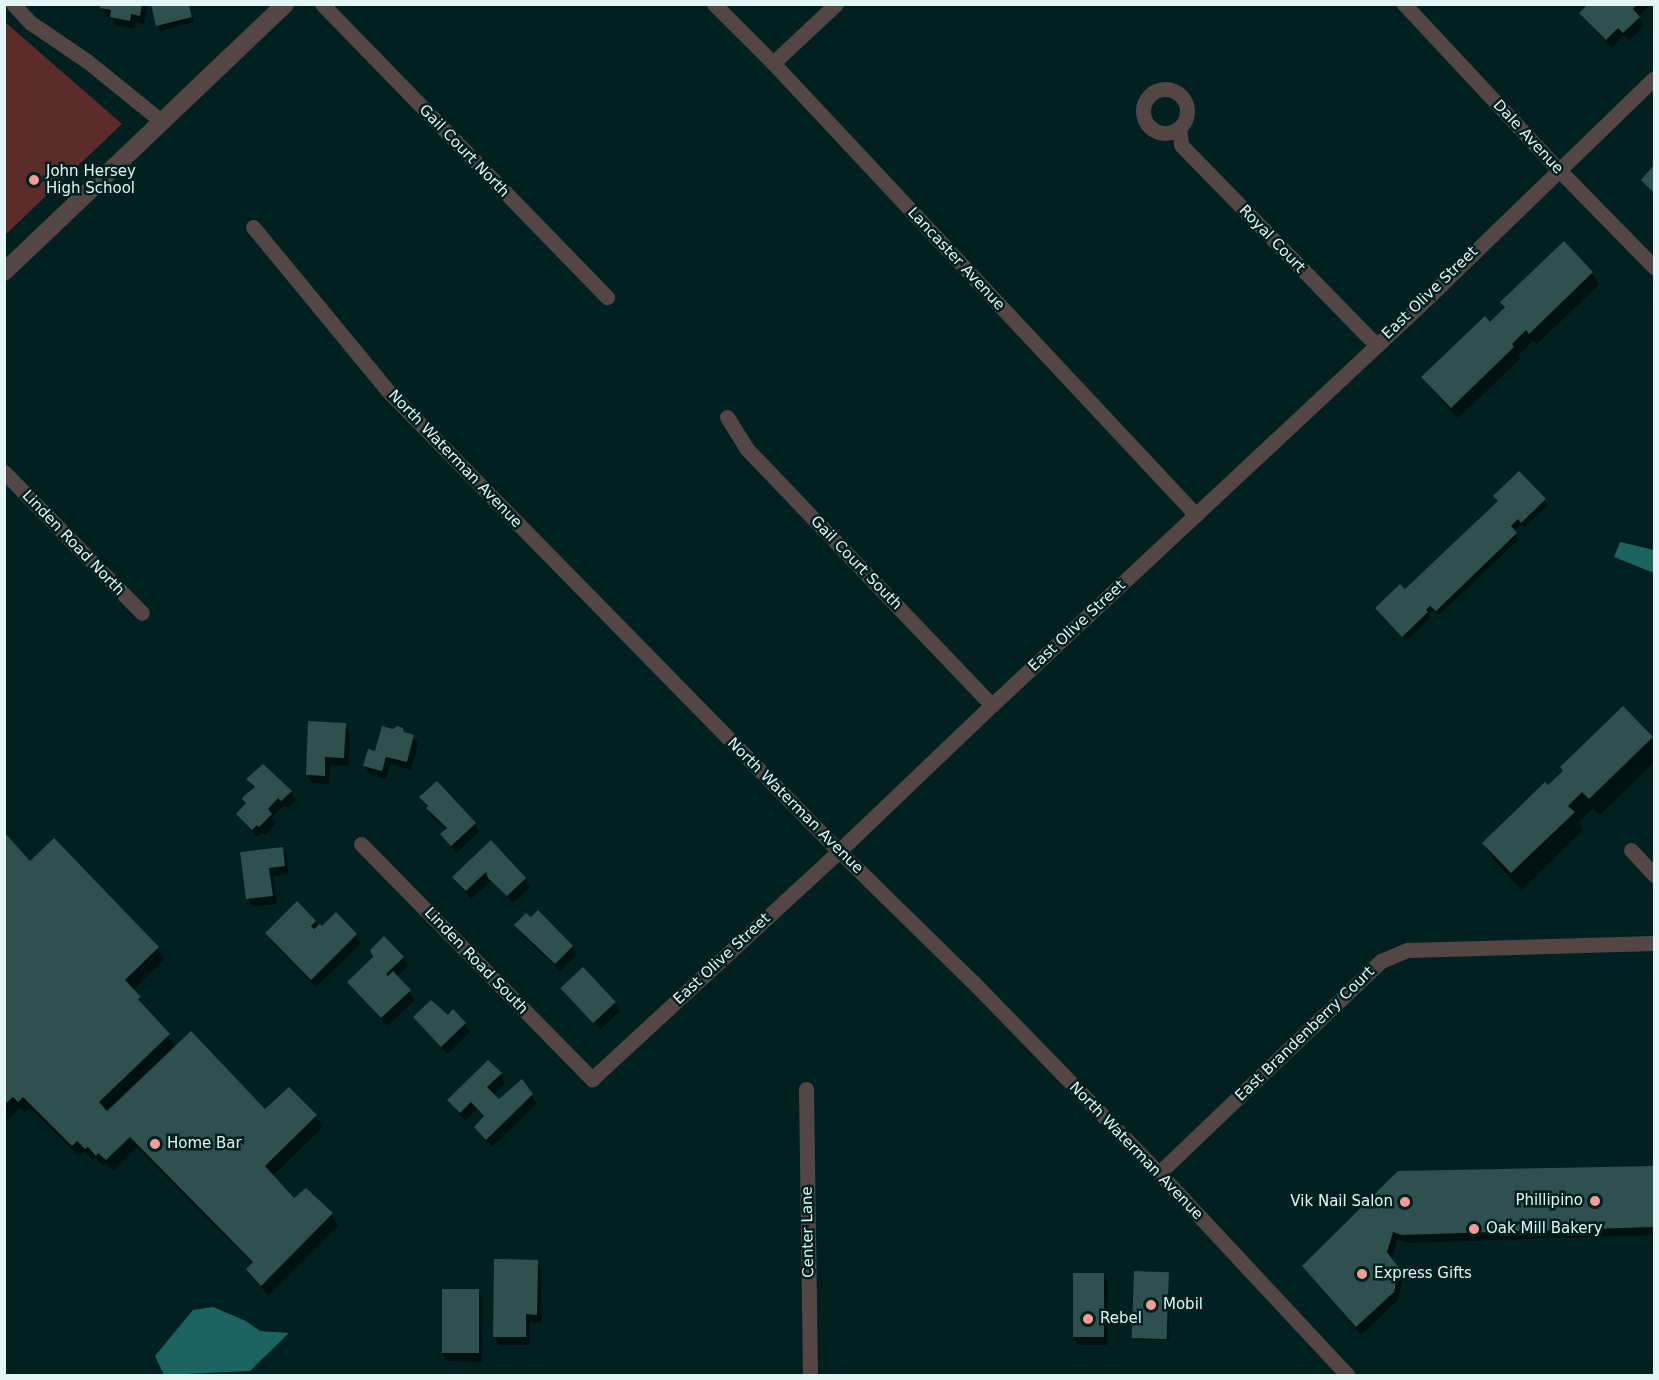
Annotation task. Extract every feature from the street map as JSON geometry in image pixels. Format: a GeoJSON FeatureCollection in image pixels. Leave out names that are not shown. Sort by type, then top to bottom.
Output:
{"type":"FeatureCollection","features":[{"type":"Feature","properties":{"kind":"street"},"geometry":{"type":"LineString","coordinates":[[13,4],[31,23],[87,61],[161,121]]}},
{"type":"Feature","properties":{"kind":"street"},"geometry":{"type":"LineString","coordinates":[[4,272],[285,4]]}},
{"type":"Feature","properties":{"kind":"street","name":"Gail Court North"},"geometry":{"type":"LineString","coordinates":[[322,4],[607,297]]}},
{"type":"Feature","properties":{"kind":"street","name":"Lancaster Avenue"},"geometry":{"type":"LineString","coordinates":[[714,4],[773,63],[1196,515]]}},
{"type":"Feature","properties":{"kind":"street"},"geometry":{"type":"LineString","coordinates":[[773,63],[836,4]]}},
{"type":"Feature","properties":{"kind":"street","name":"Dale Avenue"},"geometry":{"type":"LineString","coordinates":[[1404,4],[1558,170],[1654,267]]}},
{"type":"Feature","properties":{"kind":"street","name":"East Olive Street"},"geometry":{"type":"LineString","coordinates":[[592,1079],[839,851],[1196,515],[1654,78]]}},
{"type":"Feature","properties":{"kind":"street","name":"Royal Court"},"geometry":{"type":"LineString","coordinates":[[1179,128],[1181,145],[1376,345]]}},
{"type":"Feature","properties":{"kind":"street","name":"North Waterman Avenue"},"geometry":{"type":"LineString","coordinates":[[253,227],[390,393],[839,851],[973,982],[1158,1173],[1348,1376]]}},
{"type":"Feature","properties":{"kind":"street","name":"Gail Court South"},"geometry":{"type":"LineString","coordinates":[[727,417],[746,448],[992,705]]}},
{"type":"Feature","properties":{"kind":"street","name":"Linden Road North"},"geometry":{"type":"LineString","coordinates":[[4,472],[142,613]]}},
{"type":"Feature","properties":{"kind":"street","name":"Linden Road South"},"geometry":{"type":"LineString","coordinates":[[361,844],[592,1079]]}},
{"type":"Feature","properties":{"kind":"street"},"geometry":{"type":"LineString","coordinates":[[1631,850],[1654,875]]}},
{"type":"Feature","properties":{"kind":"street","name":"East Brandenberry Court"},"geometry":{"type":"LineString","coordinates":[[1158,1173],[1382,961],[1407,950],[1654,943]]}},
{"type":"Feature","properties":{"kind":"street","name":"Center Lane"},"geometry":{"type":"LineString","coordinates":[[806,1089],[810,1376]]}},
{"type":"Feature","properties":{"kind":"shaded area","name":"John Hersey High School"},"geometry":{"type":"Polygon","coordinates":[[[5,22],[122,124],[5,235],[5,22]]]}},
{"type":"Feature","properties":{"kind":"water"},"geometry":{"type":"Polygon","coordinates":[[[1620,542],[1654,550],[1654,573],[1614,557],[1620,542]]]}},
{"type":"Feature","properties":{"kind":"water"},"geometry":{"type":"Polygon","coordinates":[[[213,1307],[246,1321],[260,1331],[289,1333],[250,1371],[164,1375],[155,1356],[193,1310],[213,1307]]]}},
{"type":"Feature","properties":{"kind":"building"},"geometry":{"type":"Polygon","coordinates":[[[151,4],[189,4],[192,17],[156,26],[151,4]]]}},
{"type":"Feature","properties":{"kind":"building"},"geometry":{"type":"Polygon","coordinates":[[[1588,4],[1637,4],[1633,9],[1640,17],[1623,33],[1618,28],[1606,40],[1579,13],[1588,4]]]}},
{"type":"Feature","properties":{"kind":"building"},"geometry":{"type":"Polygon","coordinates":[[[100,5],[142,5],[140,16],[131,14],[130,21],[110,17],[111,10],[100,8],[100,5]]]}},
{"type":"Feature","properties":{"kind":"building"},"geometry":{"type":"Polygon","coordinates":[[[1654,165],[1654,193],[1641,180],[1654,165]]]}},
{"type":"Feature","properties":{"kind":"building"},"geometry":{"type":"Polygon","coordinates":[[[1564,241],[1593,272],[1529,334],[1526,330],[1512,344],[1514,347],[1451,408],[1421,377],[1485,316],[1490,322],[1505,307],[1500,302],[1564,241]]]}},
{"type":"Feature","properties":{"kind":"building"},"geometry":{"type":"Polygon","coordinates":[[[1519,471],[1546,499],[1521,523],[1518,519],[1511,526],[1517,533],[1436,611],[1430,606],[1426,610],[1428,612],[1402,637],[1375,608],[1400,584],[1405,589],[1498,501],[1493,496],[1519,471]]]}},
{"type":"Feature","properties":{"kind":"building"},"geometry":{"type":"Polygon","coordinates":[[[1623,706],[1653,737],[1589,799],[1582,792],[1568,806],[1575,812],[1511,873],[1482,843],[1545,782],[1548,785],[1563,771],[1560,767],[1623,706]]]}},
{"type":"Feature","properties":{"kind":"building"},"geometry":{"type":"Polygon","coordinates":[[[308,721],[346,723],[344,758],[325,757],[325,776],[306,775],[308,721]]]}},
{"type":"Feature","properties":{"kind":"building"},"geometry":{"type":"Polygon","coordinates":[[[382,726],[393,729],[397,726],[403,728],[404,732],[414,735],[407,762],[386,757],[382,771],[363,766],[368,749],[375,751],[382,726]]]}},
{"type":"Feature","properties":{"kind":"building"},"geometry":{"type":"Polygon","coordinates":[[[263,764],[292,791],[281,801],[278,798],[268,809],[272,814],[259,827],[257,825],[252,830],[236,814],[246,803],[242,799],[244,796],[255,787],[246,779],[263,764]]]}},
{"type":"Feature","properties":{"kind":"building"},"geometry":{"type":"Polygon","coordinates":[[[437,781],[476,823],[451,846],[440,834],[447,828],[426,808],[428,806],[419,797],[437,781]]]}},
{"type":"Feature","properties":{"kind":"building"},"geometry":{"type":"Polygon","coordinates":[[[4,832],[30,861],[54,838],[159,947],[125,980],[141,997],[138,999],[170,1034],[99,1102],[107,1111],[191,1031],[265,1109],[289,1087],[317,1115],[265,1166],[294,1198],[306,1188],[333,1213],[261,1286],[246,1269],[253,1262],[130,1137],[106,1160],[98,1153],[96,1156],[88,1147],[85,1149],[77,1141],[72,1146],[23,1097],[18,1102],[13,1097],[4,1105],[4,832]]]}},
{"type":"Feature","properties":{"kind":"building"},"geometry":{"type":"Polygon","coordinates":[[[491,840],[526,878],[507,896],[488,878],[486,872],[466,891],[452,877],[491,840]]]}},
{"type":"Feature","properties":{"kind":"building"},"geometry":{"type":"Polygon","coordinates":[[[283,847],[285,866],[269,868],[273,896],[246,899],[240,852],[283,847]]]}},
{"type":"Feature","properties":{"kind":"building"},"geometry":{"type":"Polygon","coordinates":[[[297,901],[316,921],[311,926],[314,929],[320,924],[322,926],[336,912],[357,934],[311,980],[265,933],[297,901]]]}},
{"type":"Feature","properties":{"kind":"building"},"geometry":{"type":"Polygon","coordinates":[[[538,910],[573,946],[555,964],[514,925],[526,913],[531,917],[538,910]]]}},
{"type":"Feature","properties":{"kind":"building"},"geometry":{"type":"Polygon","coordinates":[[[384,936],[404,957],[386,974],[388,976],[393,971],[411,990],[381,1018],[347,982],[373,957],[370,950],[384,936]]]}},
{"type":"Feature","properties":{"kind":"building"},"geometry":{"type":"Polygon","coordinates":[[[583,967],[616,1002],[593,1023],[560,988],[583,967]]]}},
{"type":"Feature","properties":{"kind":"building"},"geometry":{"type":"Polygon","coordinates":[[[431,1000],[448,1015],[453,1009],[466,1023],[441,1047],[413,1017],[431,1000]]]}},
{"type":"Feature","properties":{"kind":"building"},"geometry":{"type":"Polygon","coordinates":[[[488,1060],[502,1073],[487,1087],[499,1099],[522,1079],[533,1094],[486,1140],[474,1127],[484,1116],[471,1102],[460,1113],[447,1100],[488,1060]]]}},
{"type":"Feature","properties":{"kind":"building"},"geometry":{"type":"Polygon","coordinates":[[[1654,1166],[1654,1227],[1402,1235],[1393,1232],[1387,1252],[1399,1268],[1394,1292],[1356,1327],[1302,1266],[1398,1171],[1654,1166]]]}},
{"type":"Feature","properties":{"kind":"building"},"geometry":{"type":"Polygon","coordinates":[[[494,1259],[538,1260],[537,1315],[526,1314],[526,1337],[493,1337],[494,1259]]]}},
{"type":"Feature","properties":{"kind":"building","name":"Mobil"},"geometry":{"type":"Polygon","coordinates":[[[1134,1271],[1169,1272],[1167,1339],[1132,1338],[1134,1271]]]}},
{"type":"Feature","properties":{"kind":"building","name":"Rebel"},"geometry":{"type":"Polygon","coordinates":[[[1073,1273],[1104,1273],[1104,1337],[1073,1337],[1073,1273]]]}},
{"type":"Feature","properties":{"kind":"building"},"geometry":{"type":"Polygon","coordinates":[[[442,1289],[479,1289],[479,1353],[442,1353],[442,1289]]]}},
{"type":"Feature","properties":{"kind":"place","name":"John Hersey High School"},"geometry":{"type":"Point","coordinates":[34,180]}},
{"type":"Feature","properties":{"kind":"place","name":"Home Bar"},"geometry":{"type":"Point","coordinates":[155,1144]}},
{"type":"Feature","properties":{"kind":"place","name":"Phillipino"},"geometry":{"type":"Point","coordinates":[1595,1201]}},
{"type":"Feature","properties":{"kind":"place","name":"Vik Nail Salon"},"geometry":{"type":"Point","coordinates":[1405,1202]}},
{"type":"Feature","properties":{"kind":"place","name":"Oak Mill Bakery"},"geometry":{"type":"Point","coordinates":[1474,1229]}},
{"type":"Feature","properties":{"kind":"place","name":"Express Gifts"},"geometry":{"type":"Point","coordinates":[1362,1274]}},
{"type":"Feature","properties":{"kind":"place","name":"Mobil"},"geometry":{"type":"Point","coordinates":[1151,1305]}},
{"type":"Feature","properties":{"kind":"place","name":"Rebel"},"geometry":{"type":"Point","coordinates":[1088,1319]}}]}
